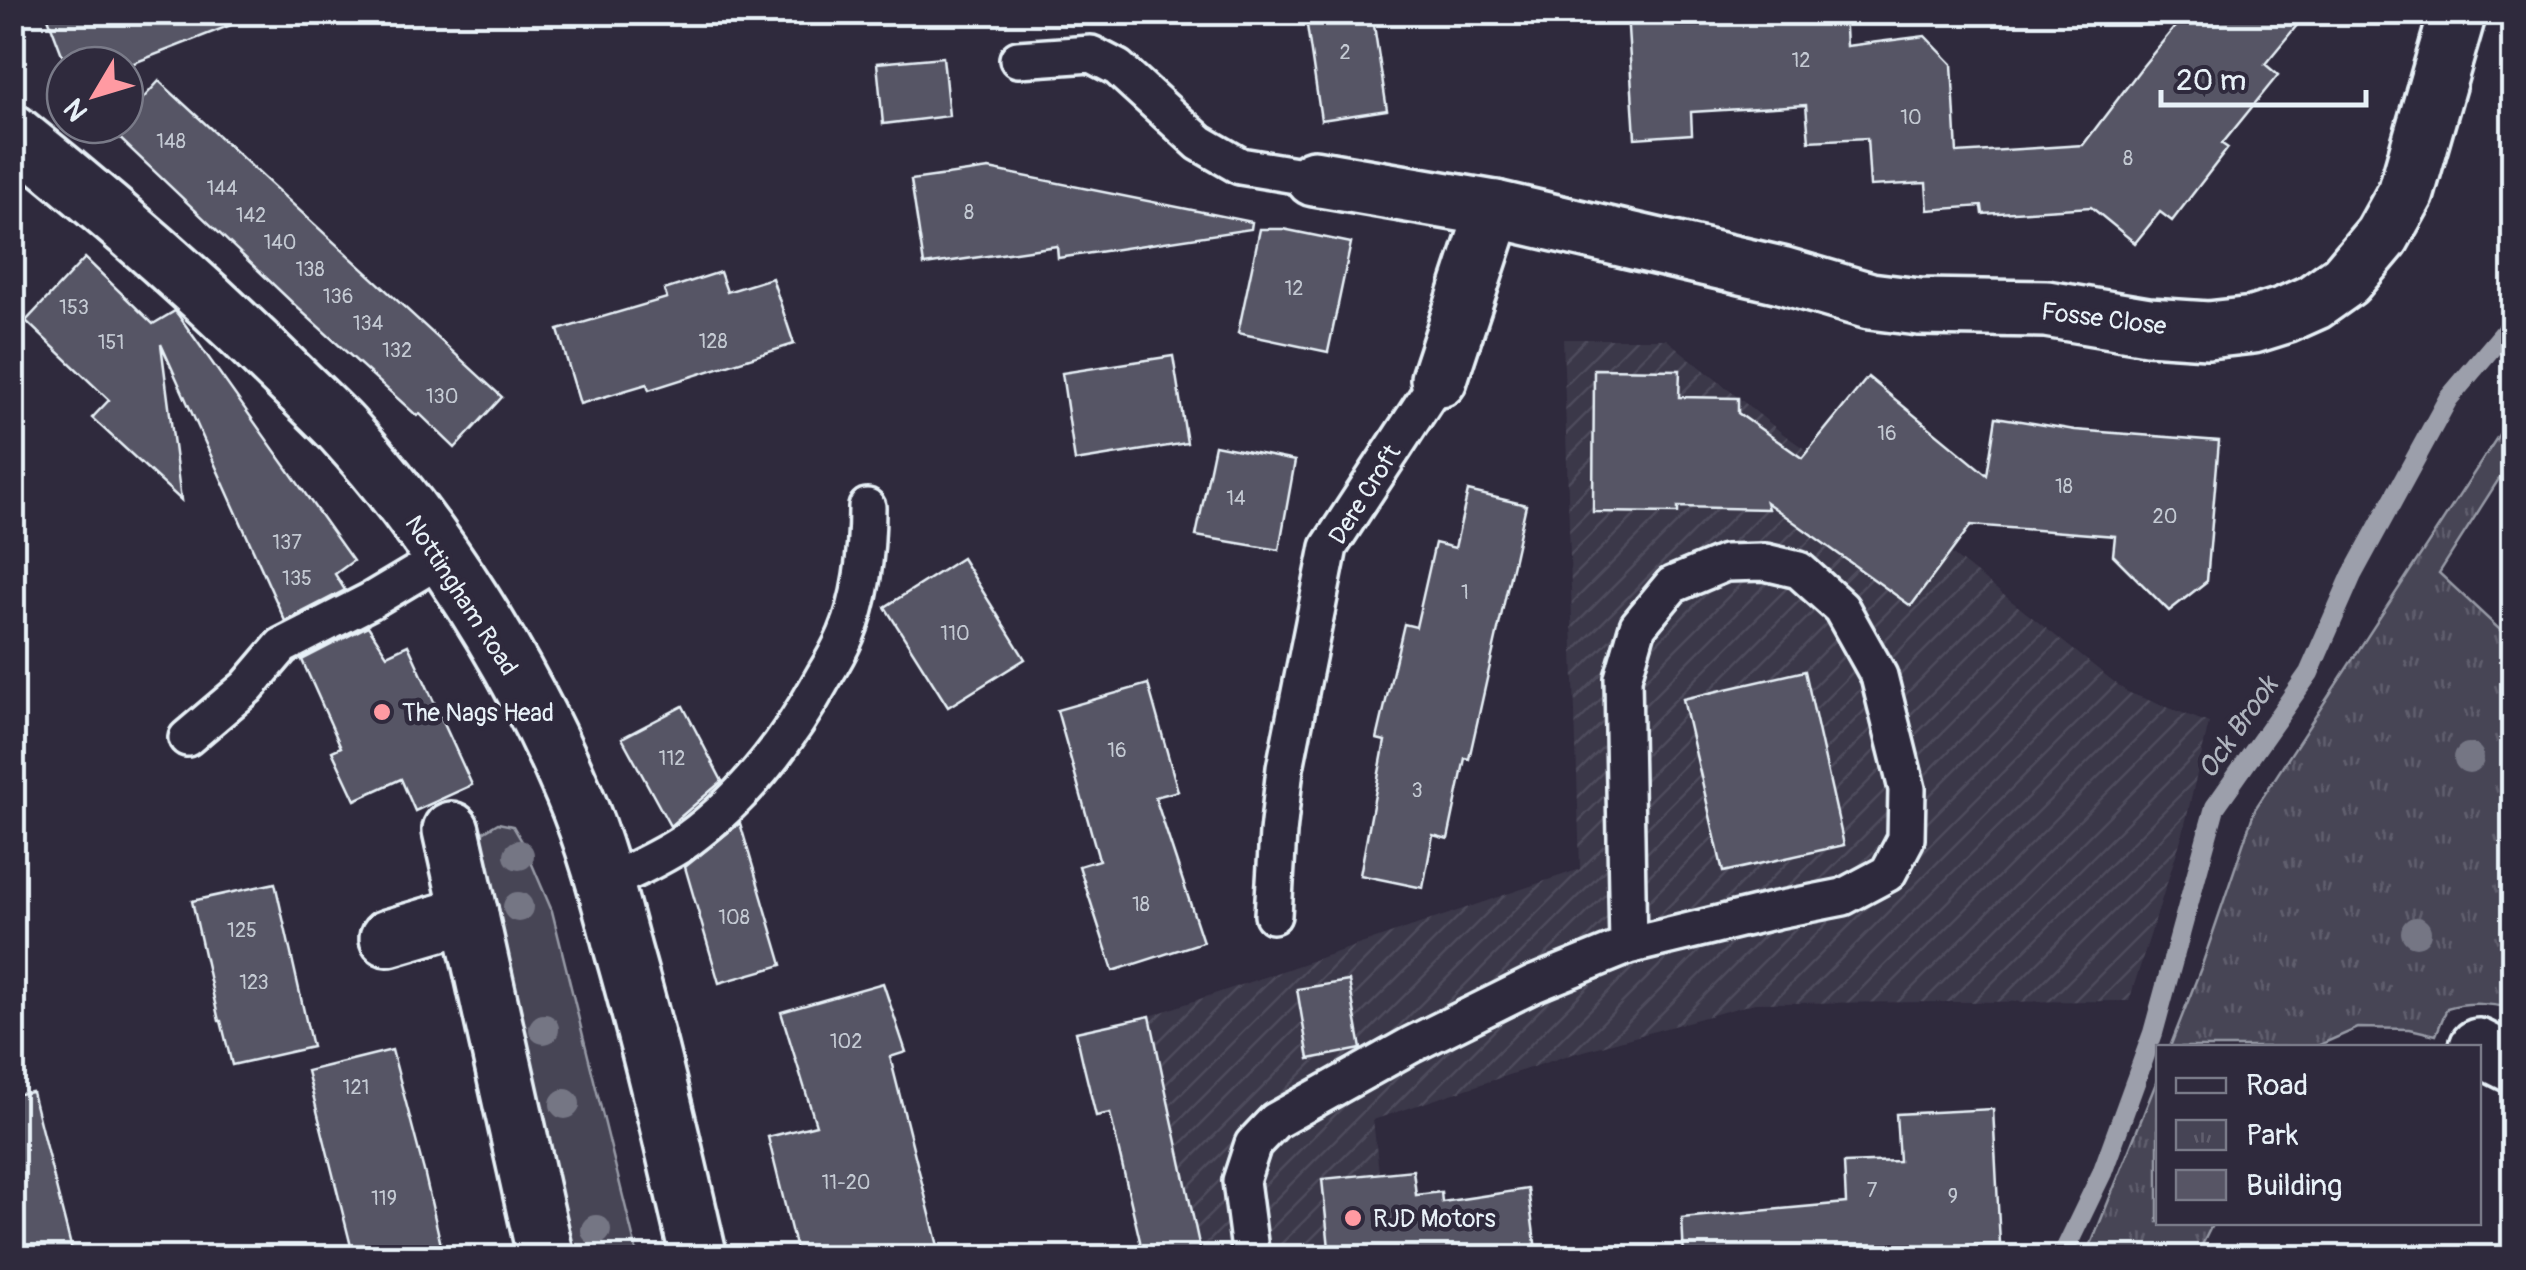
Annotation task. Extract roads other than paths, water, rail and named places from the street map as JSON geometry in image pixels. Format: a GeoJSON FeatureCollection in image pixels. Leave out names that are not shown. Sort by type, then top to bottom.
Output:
{"type":"FeatureCollection","features":[{"type":"Feature","properties":{"kind":"street","name":"Fosse Close"},"geometry":{"type":"LineString","coordinates":[[1495,209],[1870,300],[1920,307],[2046,310],[2148,326],[2208,330],[2253,325],[2314,302],[2345,280],[2382,236],[2406,193],[2458,12]]}},
{"type":"Feature","properties":{"kind":"street","name":"Nottingham Road"},"geometry":{"type":"LineString","coordinates":[[12,132],[104,205],[244,332],[342,430],[388,484],[482,618],[536,713],[572,790],[605,884],[650,1043],[699,1258]]}},
{"type":"Feature","properties":{"kind":"street"},"geometry":{"type":"LineString","coordinates":[[1314,178],[1495,209]]}},
{"type":"Feature","properties":{"kind":"street","name":"Dere Croft"},"geometry":{"type":"LineString","coordinates":[[1439,379],[1495,209]]}},
{"type":"Feature","properties":{"kind":"street"},"geometry":{"type":"LineString","coordinates":[[451,830],[546,1258]]}},
{"type":"Feature","properties":{"kind":"street"},"geometry":{"type":"LineString","coordinates":[[388,938],[470,914]]}},
{"type":"Feature","properties":{"kind":"street"},"geometry":{"type":"LineString","coordinates":[[2481,1048],[2514,1065]]}},
{"type":"Feature","properties":{"kind":"lane"},"geometry":{"type":"LineString","coordinates":[[1018,59],[1091,54],[1118,68],[1200,143],[1240,166],[1314,178]]}},
{"type":"Feature","properties":{"kind":"lane","name":"Dere Croft"},"geometry":{"type":"LineString","coordinates":[[1273,915],[1285,768],[1329,547],[1439,379]]}},
{"type":"Feature","properties":{"kind":"lane"},"geometry":{"type":"LineString","coordinates":[[605,884],[685,841],[737,797],[792,731],[846,635],[867,543],[866,506]]}},
{"type":"Feature","properties":{"kind":"lane"},"geometry":{"type":"LineString","coordinates":[[187,738],[247,687],[282,646],[370,602],[442,558]]}},
{"type":"Feature","properties":{"kind":"lane"},"geometry":{"type":"LineString","coordinates":[[1251,1258],[1240,1181],[1253,1144],[1276,1121],[1411,1045],[1534,984],[1628,946],[1843,897],[1888,872],[1906,839],[1907,790],[1879,676],[1841,608],[1799,570],[1764,562],[1725,563],[1672,585],[1638,626],[1622,678],[1628,946]]}},
{"type":"Feature","properties":{"kind":"waterway","name":"Ock Brook"},"geometry":{"type":"LineString","coordinates":[[2061,1258],[2102,1173],[2153,1033],[2215,807],[2309,673],[2352,575],[2448,399],[2514,321]]}},
{"type":"Feature","properties":{"kind":"place","name":"The Nags Head"},"geometry":{"type":"Point","coordinates":[382,712]}},
{"type":"Feature","properties":{"kind":"place","name":"RJD Motors"},"geometry":{"type":"Point","coordinates":[1353,1218]}}]}
